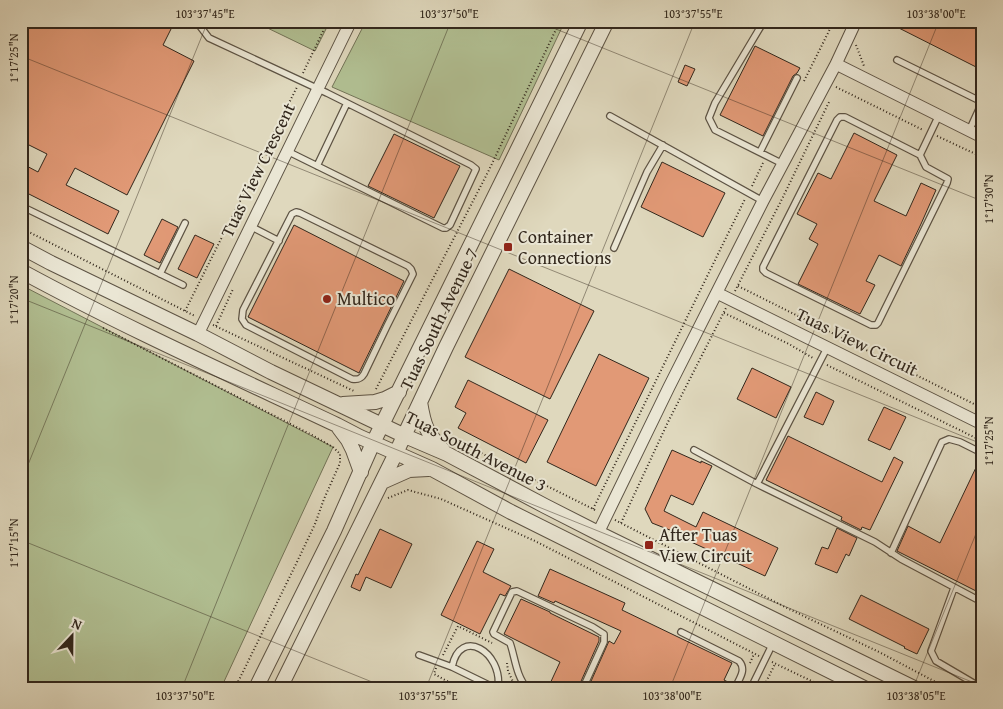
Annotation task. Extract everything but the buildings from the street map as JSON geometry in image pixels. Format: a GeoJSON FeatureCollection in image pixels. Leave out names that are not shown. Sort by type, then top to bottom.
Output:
{"type":"FeatureCollection","features":[{"type":"Feature","properties":{"kind":"street","name":"Tuas View Crescent"},"geometry":{"type":"LineString","coordinates":[[198,334],[350,21]]}},
{"type":"Feature","properties":{"kind":"street","name":"Tuas South Avenue 7"},"geometry":{"type":"LineString","coordinates":[[256,688],[334,531],[382,424],[581,21]]}},
{"type":"Feature","properties":{"kind":"street","name":"Tuas South Avenue 7"},"geometry":{"type":"LineString","coordinates":[[280,688],[607,21]]}},
{"type":"Feature","properties":{"kind":"street"},"geometry":{"type":"LineString","coordinates":[[598,533],[763,200],[840,66],[856,21]]}},
{"type":"Feature","properties":{"kind":"street"},"geometry":{"type":"LineString","coordinates":[[840,66],[982,137]]}},
{"type":"Feature","properties":{"kind":"street","name":"Tuas South Avenue 3"},"geometry":{"type":"LineString","coordinates":[[21,247],[271,372],[404,436],[447,454],[598,533],[914,688]]}},
{"type":"Feature","properties":{"kind":"street","name":"Tuas South Avenue 3"},"geometry":{"type":"LineString","coordinates":[[21,271],[65,295],[183,353],[432,469],[511,512],[864,688]]}},
{"type":"Feature","properties":{"kind":"street","name":"Tuas View Circuit"},"geometry":{"type":"LineString","coordinates":[[717,293],[982,424]]}},
{"type":"Feature","properties":{"kind":"street"},"geometry":{"type":"LineString","coordinates":[[340,404],[375,402],[399,392]]}},
{"type":"Feature","properties":{"kind":"street"},"geometry":{"type":"LineString","coordinates":[[420,402],[423,420],[431,437],[447,454]]}},
{"type":"Feature","properties":{"kind":"street"},"geometry":{"type":"LineString","coordinates":[[337,424],[353,450],[360,472]]}},
{"type":"Feature","properties":{"kind":"street"},"geometry":{"type":"LineString","coordinates":[[382,482],[409,470],[432,469]]}},
{"type":"Feature","properties":{"kind":"lane"},"geometry":{"type":"LineString","coordinates":[[196,21],[209,38],[300,80],[475,167],[476,172],[450,225],[443,228],[287,151]]}},
{"type":"Feature","properties":{"kind":"lane"},"geometry":{"type":"LineString","coordinates":[[764,21],[715,103],[709,118],[715,130],[782,164]]}},
{"type":"Feature","properties":{"kind":"lane"},"geometry":{"type":"LineString","coordinates":[[897,60],[978,100],[980,107],[970,131]]}},
{"type":"Feature","properties":{"kind":"lane"},"geometry":{"type":"LineString","coordinates":[[760,152],[797,78]]}},
{"type":"Feature","properties":{"kind":"lane"},"geometry":{"type":"LineString","coordinates":[[317,166],[347,103]]}},
{"type":"Feature","properties":{"kind":"lane"},"geometry":{"type":"LineString","coordinates":[[920,155],[940,115]]}},
{"type":"Feature","properties":{"kind":"lane"},"geometry":{"type":"LineString","coordinates":[[610,116],[763,200]]}},
{"type":"Feature","properties":{"kind":"lane"},"geometry":{"type":"LineString","coordinates":[[846,117],[920,155],[926,168],[948,179],[878,323],[874,326],[871,325],[766,274],[763,267],[838,118],[846,117]]}},
{"type":"Feature","properties":{"kind":"lane"},"geometry":{"type":"LineString","coordinates":[[614,248],[647,172],[662,145]]}},
{"type":"Feature","properties":{"kind":"lane"},"geometry":{"type":"LineString","coordinates":[[21,206],[183,286]]}},
{"type":"Feature","properties":{"kind":"lane"},"geometry":{"type":"LineString","coordinates":[[296,212],[411,268],[413,274],[361,378],[357,380],[352,379],[246,325],[242,319],[243,310],[279,241],[292,214],[296,212]]}},
{"type":"Feature","properties":{"kind":"lane"},"geometry":{"type":"LineString","coordinates":[[160,274],[185,223]]}},
{"type":"Feature","properties":{"kind":"lane"},"geometry":{"type":"LineString","coordinates":[[250,226],[279,241]]}},
{"type":"Feature","properties":{"kind":"lane"},"geometry":{"type":"LineString","coordinates":[[757,484],[828,347]]}},
{"type":"Feature","properties":{"kind":"lane"},"geometry":{"type":"LineString","coordinates":[[891,553],[942,442],[949,439],[960,442],[982,453]]}},
{"type":"Feature","properties":{"kind":"lane"},"geometry":{"type":"LineString","coordinates":[[694,450],[757,484],[875,542],[891,553],[982,602]]}},
{"type":"Feature","properties":{"kind":"lane"},"geometry":{"type":"LineString","coordinates":[[954,588],[931,651],[936,661],[982,688]]}},
{"type":"Feature","properties":{"kind":"lane"},"geometry":{"type":"LineString","coordinates":[[527,688],[517,668],[510,643],[493,633],[512,592],[517,590],[604,634],[604,642],[583,688]]}},
{"type":"Feature","properties":{"kind":"lane"},"geometry":{"type":"LineString","coordinates":[[681,632],[742,664],[743,671],[735,688]]}},
{"type":"Feature","properties":{"kind":"lane"},"geometry":{"type":"LineString","coordinates":[[751,688],[773,643]]}},
{"type":"Feature","properties":{"kind":"lane"},"geometry":{"type":"LineString","coordinates":[[420,655],[452,667],[496,688],[498,673],[494,663],[478,647],[468,646],[462,649],[452,667]]}},
{"type":"Feature","properties":{"kind":"path"},"geometry":{"type":"LineString","coordinates":[[186,311],[328,21]]}},
{"type":"Feature","properties":{"kind":"path"},"geometry":{"type":"LineString","coordinates":[[374,392],[379,386],[560,21]]}},
{"type":"Feature","properties":{"kind":"path"},"geometry":{"type":"LineString","coordinates":[[801,88],[834,21]]}},
{"type":"Feature","properties":{"kind":"path"},"geometry":{"type":"LineString","coordinates":[[854,50],[856,45]]}},
{"type":"Feature","properties":{"kind":"path"},"geometry":{"type":"LineString","coordinates":[[840,66],[836,87],[982,157]]}},
{"type":"Feature","properties":{"kind":"path"},"geometry":{"type":"LineString","coordinates":[[621,523],[668,422],[783,197],[832,95]]}},
{"type":"Feature","properties":{"kind":"path"},"geometry":{"type":"LineString","coordinates":[[594,509],[766,156]]}},
{"type":"Feature","properties":{"kind":"path"},"geometry":{"type":"LineString","coordinates":[[738,286],[982,408]]}},
{"type":"Feature","properties":{"kind":"path"},"geometry":{"type":"LineString","coordinates":[[724,313],[982,441]]}},
{"type":"Feature","properties":{"kind":"path"},"geometry":{"type":"LineString","coordinates":[[100,326],[333,446],[340,454],[340,463],[315,524],[235,688]]}},
{"type":"Feature","properties":{"kind":"path"},"geometry":{"type":"LineString","coordinates":[[446,435],[948,688]]}},
{"type":"Feature","properties":{"kind":"path"},"geometry":{"type":"LineString","coordinates":[[388,498],[408,490],[441,500],[535,541],[765,659],[826,688]]}},
{"type":"Feature","properties":{"kind":"path"},"geometry":{"type":"LineString","coordinates":[[460,688],[434,674],[458,626],[494,644]]}},
{"type":"Feature","properties":{"kind":"path"},"geometry":{"type":"LineString","coordinates":[[506,662],[514,685]]}},
{"type":"Feature","properties":{"kind":"path"},"geometry":{"type":"LineString","coordinates":[[763,688],[776,664]]}},
{"type":"Feature","properties":{"kind":"green space"},"geometry":{"type":"Polygon","coordinates":[[[253,21],[330,21],[315,51],[253,21]]]}},
{"type":"Feature","properties":{"kind":"green space"},"geometry":{"type":"Polygon","coordinates":[[[366,21],[565,21],[499,160],[332,87],[366,21]]]}},
{"type":"Feature","properties":{"kind":"green space"},"geometry":{"type":"Polygon","coordinates":[[[21,285],[333,447],[221,688],[21,688],[21,285]]]}},
{"type":"Feature","properties":{"kind":"place","name":"Container Connections"},"geometry":{"type":"Point","coordinates":[508,247]}},
{"type":"Feature","properties":{"kind":"place","name":"Multico"},"geometry":{"type":"Point","coordinates":[327,299]}},
{"type":"Feature","properties":{"kind":"place","name":"After Tuas View Circuit"},"geometry":{"type":"Point","coordinates":[649,545]}}]}
